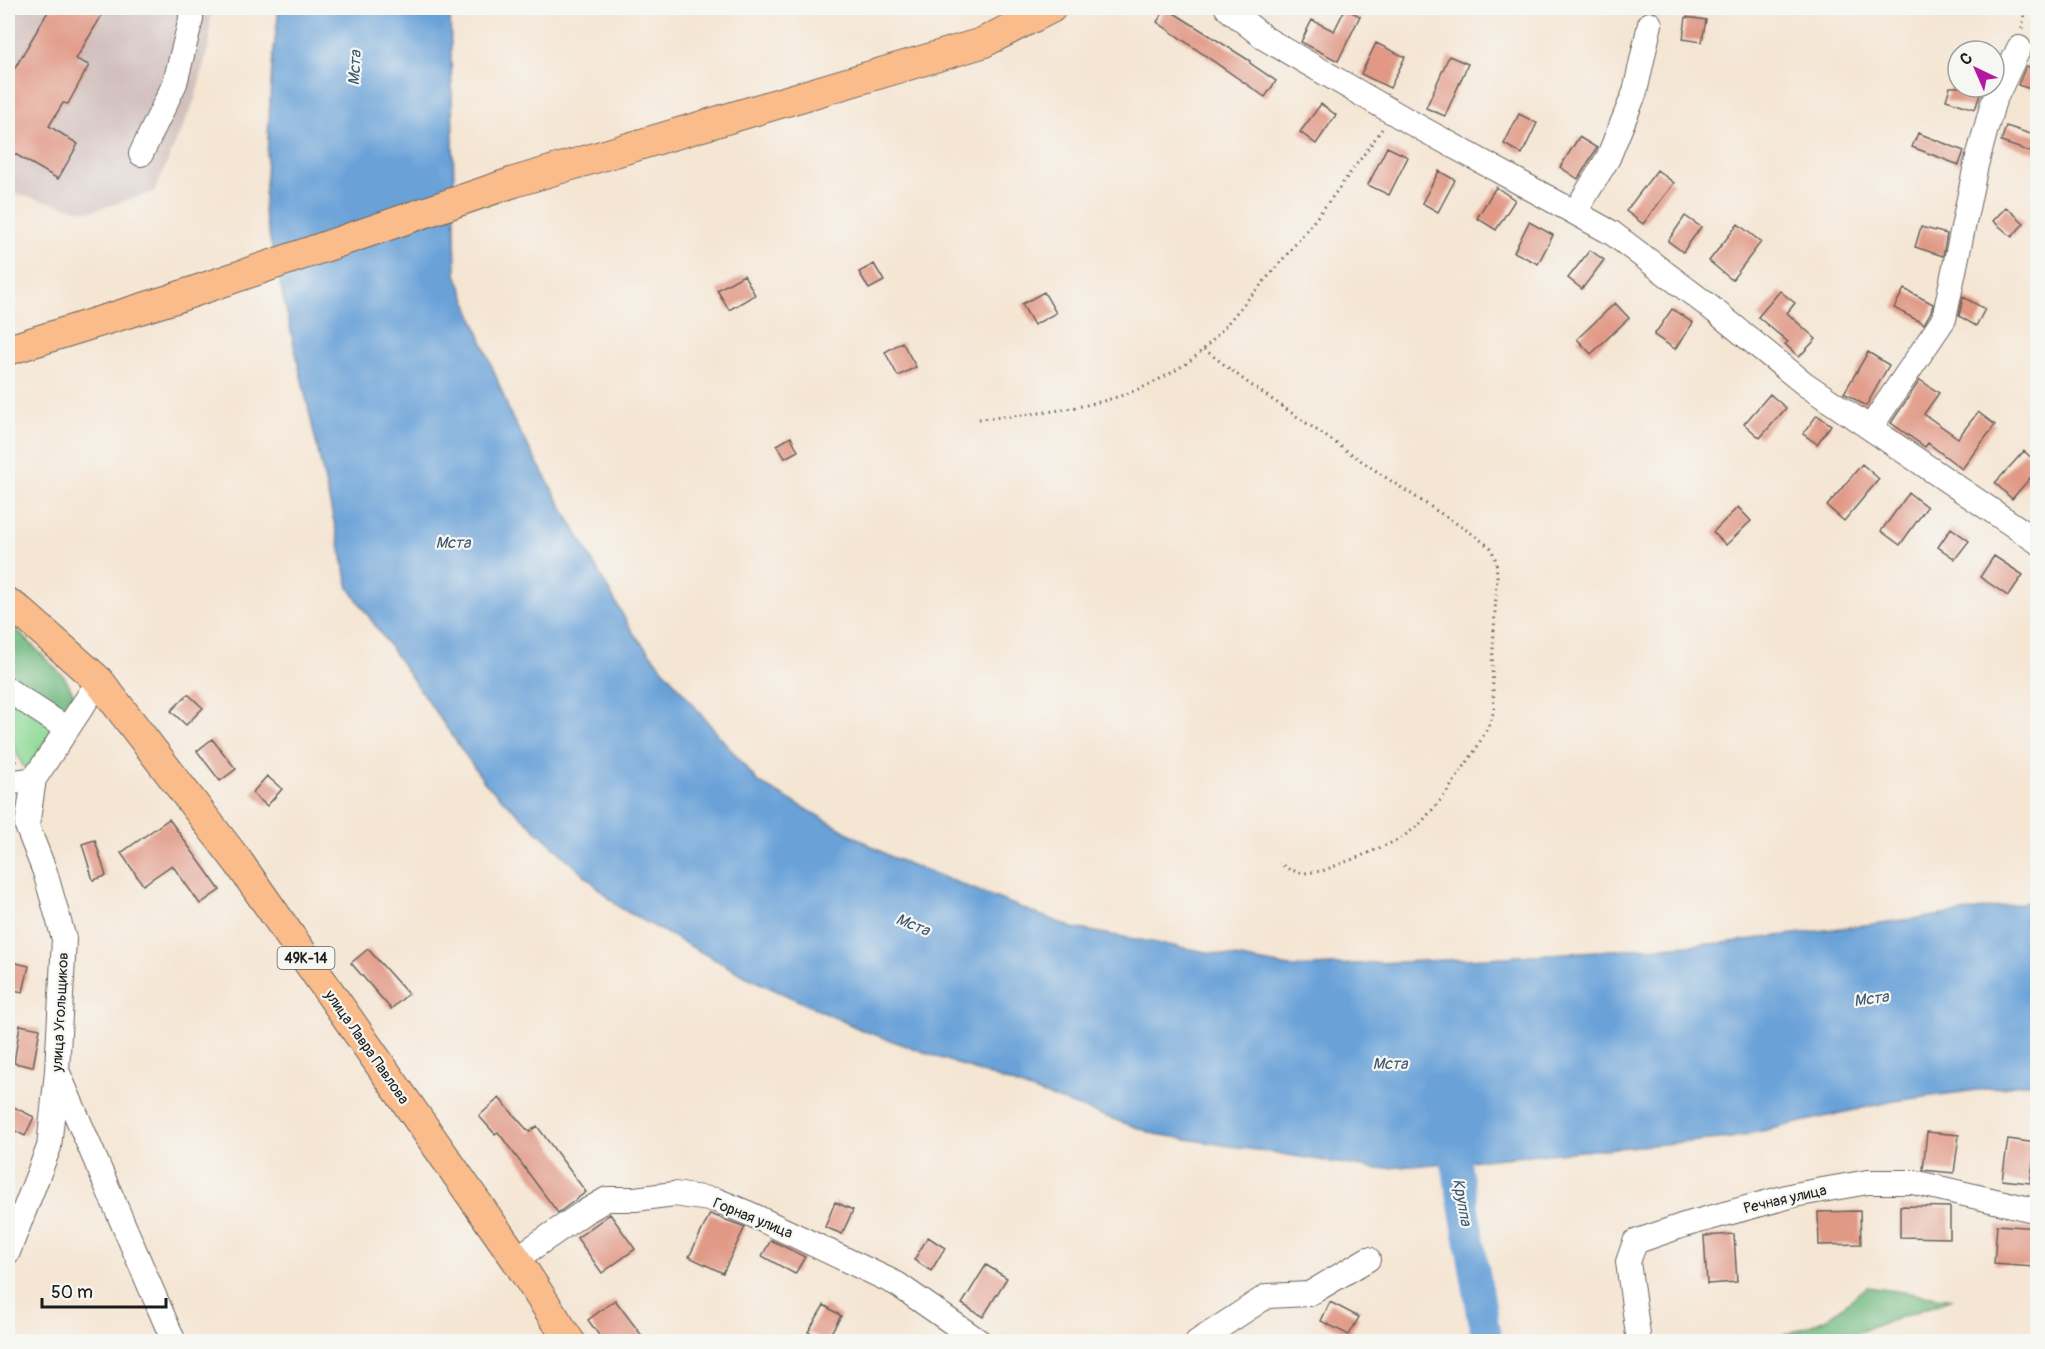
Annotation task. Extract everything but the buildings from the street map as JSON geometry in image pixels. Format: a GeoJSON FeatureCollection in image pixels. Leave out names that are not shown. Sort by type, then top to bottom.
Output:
{"type":"FeatureCollection","features":[{"type":"Feature","properties":{"kind":"main road"},"geometry":{"type":"LineString","coordinates":[[8,350],[172,299],[514,183],[982,43],[1051,8]]}},
{"type":"Feature","properties":{"kind":"main road","name":"улица Лавра Павлова"},"geometry":{"type":"LineString","coordinates":[[8,603],[99,681],[239,863],[516,1259],[570,1341]]}},
{"type":"Feature","properties":{"kind":"street"},"geometry":{"type":"LineString","coordinates":[[141,154],[176,83],[191,19],[191,8]]}},
{"type":"Feature","properties":{"kind":"street"},"geometry":{"type":"LineString","coordinates":[[1227,8],[1266,39],[1612,233],[1805,384],[2037,542]]}},
{"type":"Feature","properties":{"kind":"street"},"geometry":{"type":"LineString","coordinates":[[1575,212],[1608,158],[1635,92],[1650,24]]}},
{"type":"Feature","properties":{"kind":"street"},"geometry":{"type":"LineString","coordinates":[[1870,428],[1944,319],[1976,165],[1993,103],[2019,48]]}},
{"type":"Feature","properties":{"kind":"street","name":"улица Угольщиков"},"geometry":{"type":"LineString","coordinates":[[8,1252],[49,1147],[57,1071],[64,939],[45,872],[27,826],[34,779],[99,681]]}},
{"type":"Feature","properties":{"kind":"street"},"geometry":{"type":"LineString","coordinates":[[8,690],[67,729]]}},
{"type":"Feature","properties":{"kind":"street"},"geometry":{"type":"LineString","coordinates":[[8,783],[34,779]]}},
{"type":"Feature","properties":{"kind":"street"},"geometry":{"type":"LineString","coordinates":[[57,1071],[174,1341]]}},
{"type":"Feature","properties":{"kind":"street","name":"Речная улица"},"geometry":{"type":"LineString","coordinates":[[1639,1341],[1628,1262],[1635,1242],[1684,1225],[1794,1195],[1868,1182],[1913,1182],[2037,1211]]}},
{"type":"Feature","properties":{"kind":"street","name":"Горная улица"},"geometry":{"type":"LineString","coordinates":[[516,1259],[607,1199],[635,1199],[674,1194],[716,1200],[897,1284],[980,1341]]}},
{"type":"Feature","properties":{"kind":"street"},"geometry":{"type":"LineString","coordinates":[[1197,1341],[1267,1296],[1309,1294],[1368,1259]]}},
{"type":"Feature","properties":{"kind":"path"},"geometry":{"type":"LineString","coordinates":[[980,419],[1053,410],[1110,399],[1148,385],[1190,361],[1204,349],[1269,276],[1340,189],[1394,112]]}},
{"type":"Feature","properties":{"kind":"path"},"geometry":{"type":"LineString","coordinates":[[1204,349],[1248,383],[1471,533],[1491,548],[1496,561],[1492,667],[1494,710],[1490,723],[1476,749],[1445,795],[1420,824],[1400,839],[1361,856],[1322,871],[1305,873],[1290,870],[1279,863]]}},
{"type":"Feature","properties":{"kind":"path"},"geometry":{"type":"LineString","coordinates":[[8,732],[20,775],[34,779]]}},
{"type":"Feature","properties":{"kind":"shaded area"},"geometry":{"type":"Polygon","coordinates":[[[8,8],[210,8],[210,40],[195,99],[154,192],[89,212],[8,192],[8,8]]]}},
{"type":"Feature","properties":{"kind":"green space"},"geometry":{"type":"Polygon","coordinates":[[[8,621],[65,678],[76,699],[69,705],[61,707],[42,703],[8,682],[8,621]]]}},
{"type":"Feature","properties":{"kind":"green space"},"geometry":{"type":"Polygon","coordinates":[[[8,696],[56,729],[29,772],[18,756],[10,733],[7,714],[8,696]]]}},
{"type":"Feature","properties":{"kind":"green space"},"geometry":{"type":"Polygon","coordinates":[[[1867,1287],[1952,1299],[1856,1333],[1848,1341],[1770,1341],[1828,1318],[1867,1287]]]}},
{"type":"Feature","properties":{"kind":"water","name":"Мста"},"geometry":{"type":"Polygon","coordinates":[[[279,8],[450,8],[456,274],[512,418],[633,633],[758,782],[891,857],[1073,928],[1290,967],[1489,958],[1723,943],[2037,901],[2037,1082],[1894,1101],[1731,1138],[1376,1169],[1155,1134],[862,1030],[747,977],[620,908],[485,783],[349,588],[264,212],[272,65],[279,8]]]}},
{"type":"Feature","properties":{"kind":"waterway","name":"Круппа"},"geometry":{"type":"LineString","coordinates":[[1449,1123],[1487,1342]]}}]}
